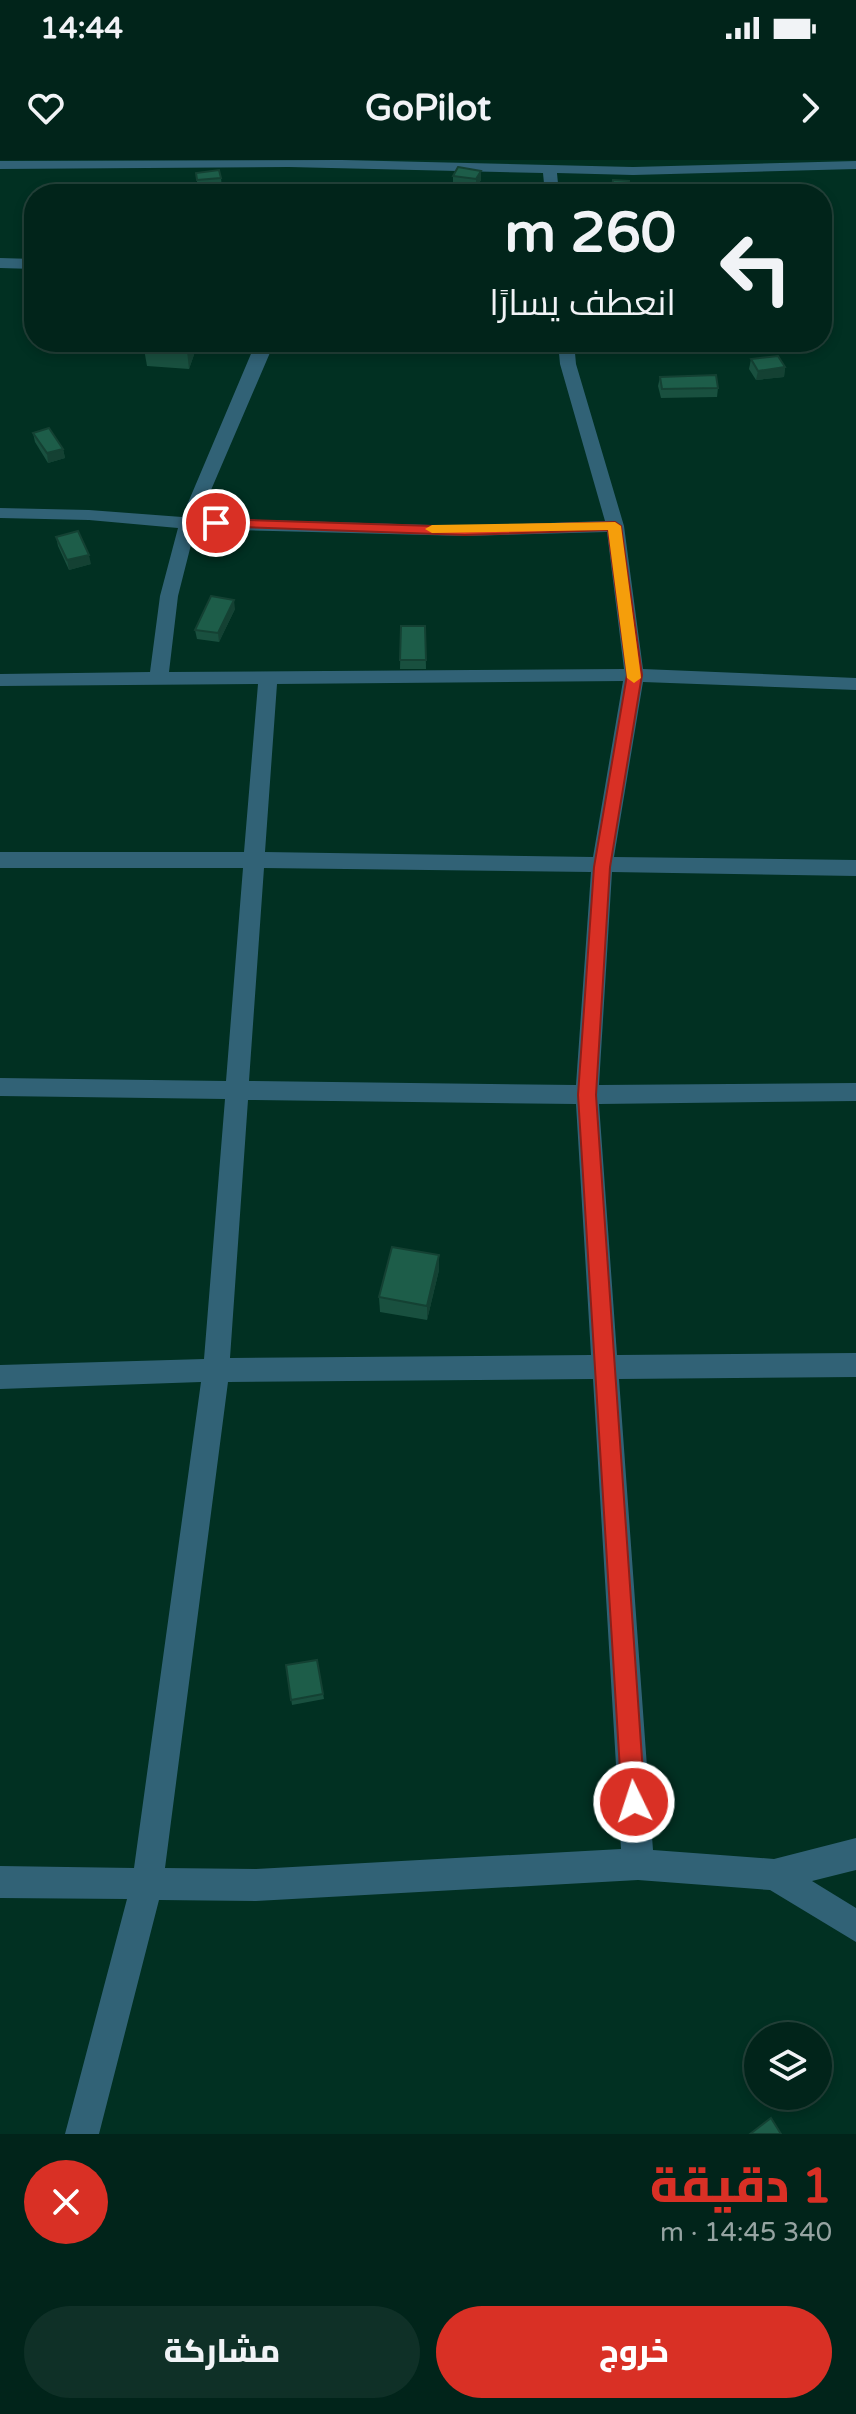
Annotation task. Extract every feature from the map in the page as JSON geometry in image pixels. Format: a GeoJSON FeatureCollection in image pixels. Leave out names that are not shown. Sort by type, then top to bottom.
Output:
{"type":"FeatureCollection","features":[{"type":"Feature","properties":{"kind":"street"},"geometry":{"type":"LineString","coordinates":[[0,165],[289,162],[633,171],[856,165]]}},
{"type":"Feature","properties":{"kind":"street"},"geometry":{"type":"LineString","coordinates":[[550,169],[551,184]]}},
{"type":"Feature","properties":{"kind":"street"},"geometry":{"type":"LineString","coordinates":[[0,263],[24,264]]}},
{"type":"Feature","properties":{"kind":"street"},"geometry":{"type":"LineString","coordinates":[[159,679],[169,596],[188,523],[262,352]]}},
{"type":"Feature","properties":{"kind":"street"},"geometry":{"type":"LineString","coordinates":[[567,352],[615,526],[634,675],[602,867],[587,1095],[638,1864]]}},
{"type":"Feature","properties":{"kind":"street"},"geometry":{"type":"LineString","coordinates":[[0,513],[89,515],[188,523],[465,531],[615,526]]}},
{"type":"Feature","properties":{"kind":"street"},"geometry":{"type":"LineString","coordinates":[[0,680],[634,675],[856,684]]}},
{"type":"Feature","properties":{"kind":"street"},"geometry":{"type":"LineString","coordinates":[[82,2134],[147,1885],[216,1370],[268,678]]}},
{"type":"Feature","properties":{"kind":"street"},"geometry":{"type":"LineString","coordinates":[[0,860],[856,868]]}},
{"type":"Feature","properties":{"kind":"street"},"geometry":{"type":"LineString","coordinates":[[0,1087],[587,1095],[856,1092]]}},
{"type":"Feature","properties":{"kind":"street"},"geometry":{"type":"LineString","coordinates":[[0,1377],[216,1370],[856,1365]]}},
{"type":"Feature","properties":{"kind":"street"},"geometry":{"type":"LineString","coordinates":[[0,1882],[256,1885],[638,1864],[774,1875],[856,1854]]}},
{"type":"Feature","properties":{"kind":"street"},"geometry":{"type":"LineString","coordinates":[[774,1875],[856,1926]]}},
{"type":"Feature","properties":{"kind":"building"},"geometry":{"type":"Polygon","coordinates":[[[458,167],[481,171],[476,179],[453,176],[458,167]]]}},
{"type":"Feature","properties":{"kind":"building"},"geometry":{"type":"Polygon","coordinates":[[[219,170],[221,178],[197,180],[196,173],[219,170]]]}},
{"type":"Feature","properties":{"kind":"building"},"geometry":{"type":"Polygon","coordinates":[[[613,180],[629,181],[629,184],[612,184],[613,180]]]}},
{"type":"Feature","properties":{"kind":"building"},"geometry":{"type":"Polygon","coordinates":[[[778,356],[785,367],[758,371],[751,359],[778,356]]]}},
{"type":"Feature","properties":{"kind":"building"},"geometry":{"type":"Polygon","coordinates":[[[716,375],[718,388],[662,389],[660,377],[716,375]]]}},
{"type":"Feature","properties":{"kind":"building"},"geometry":{"type":"Polygon","coordinates":[[[49,428],[63,449],[47,453],[33,433],[49,428]]]}},
{"type":"Feature","properties":{"kind":"building"},"geometry":{"type":"Polygon","coordinates":[[[78,531],[89,555],[67,560],[56,537],[78,531]]]}},
{"type":"Feature","properties":{"kind":"building"},"geometry":{"type":"Polygon","coordinates":[[[211,596],[234,600],[218,633],[195,630],[211,596]]]}},
{"type":"Feature","properties":{"kind":"building"},"geometry":{"type":"Polygon","coordinates":[[[401,626],[425,626],[426,660],[400,660],[401,626]]]}},
{"type":"Feature","properties":{"kind":"building"},"geometry":{"type":"Polygon","coordinates":[[[392,1247],[439,1255],[427,1306],[379,1297],[392,1247]]]}},
{"type":"Feature","properties":{"kind":"building"},"geometry":{"type":"Polygon","coordinates":[[[317,1660],[323,1694],[291,1700],[286,1665],[317,1660]]]}},
{"type":"Feature","properties":{"kind":"building"},"geometry":{"type":"Polygon","coordinates":[[[771,2118],[781,2134],[750,2134],[771,2118]]]}},
{"type":"Feature","properties":{"kind":"slow traffic"},"geometry":{"type":"LineString","coordinates":[[432,529],[465,531],[615,526],[634,678]]}},
{"type":"Feature","properties":{"kind":"route"},"geometry":{"type":"LineString","coordinates":[[216,523],[465,531],[615,526],[634,675],[602,867],[587,1095],[634,1802]]}}]}
